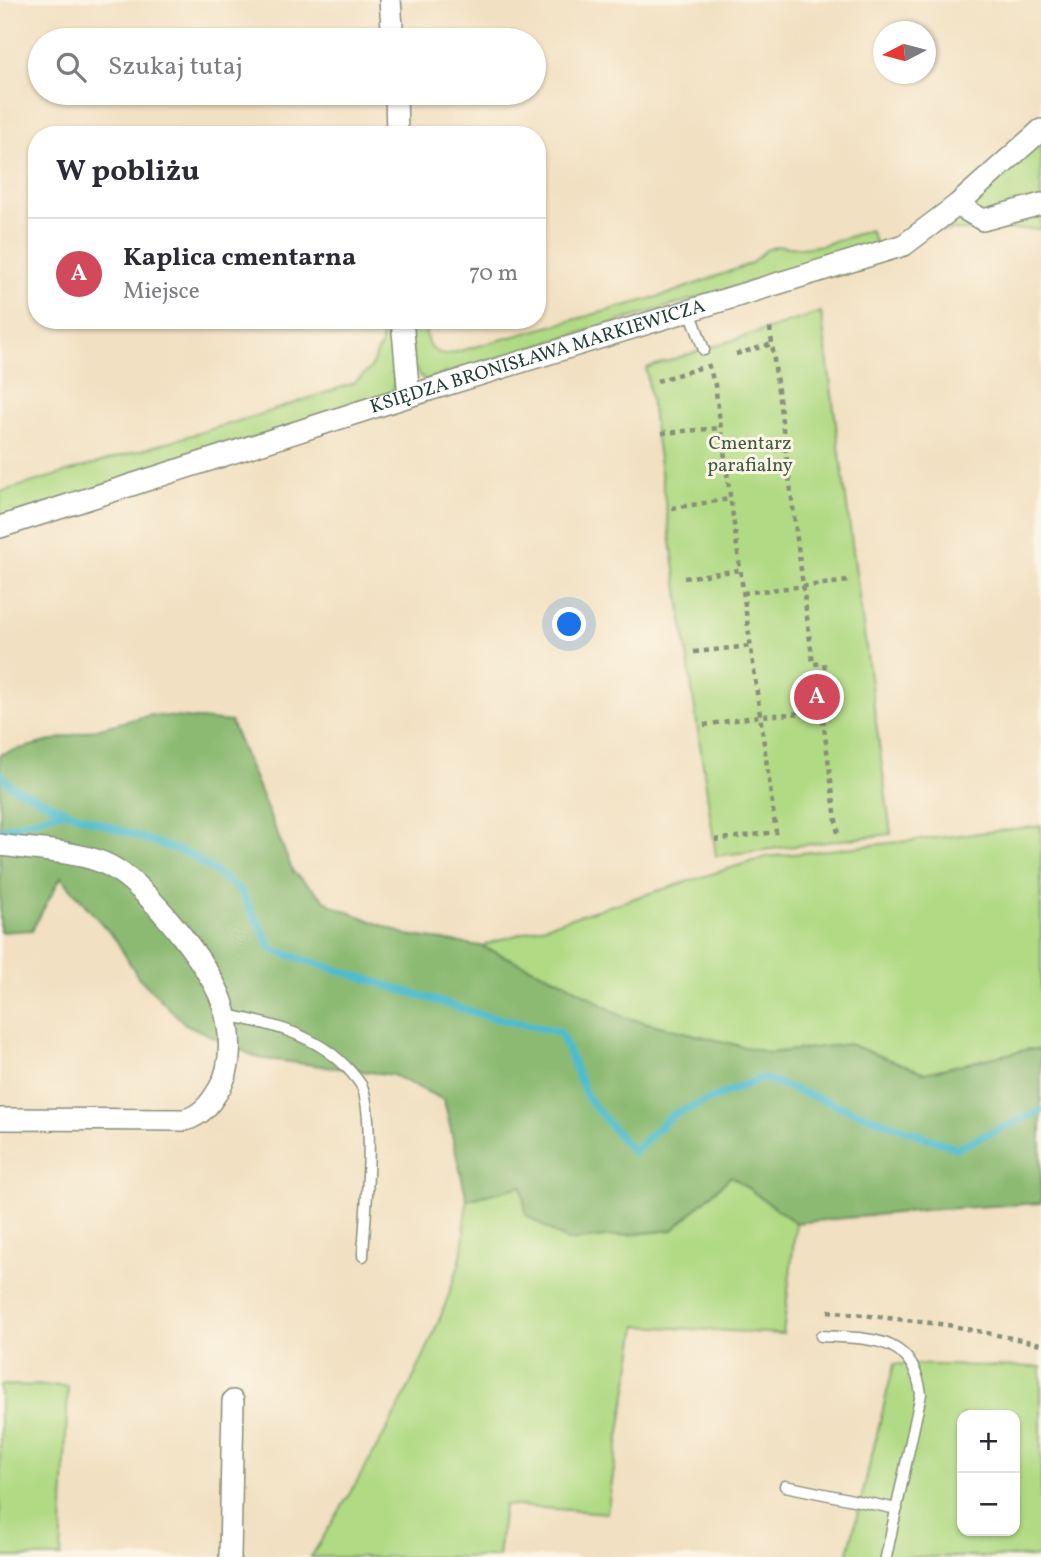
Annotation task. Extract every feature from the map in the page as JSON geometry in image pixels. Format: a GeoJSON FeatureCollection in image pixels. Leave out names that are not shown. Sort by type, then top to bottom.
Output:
{"type":"FeatureCollection","features":[{"type":"Feature","properties":{"kind":"street"},"geometry":{"type":"LineString","coordinates":[[390,0],[392,28]]}},
{"type":"Feature","properties":{"kind":"street"},"geometry":{"type":"LineString","coordinates":[[396,105],[397,126]]}},
{"type":"Feature","properties":{"kind":"street","name":"KSIĘDZA BRONISŁAWA MARKIEWICZA"},"geometry":{"type":"LineString","coordinates":[[0,527],[409,397],[691,313],[904,245],[957,205],[1041,130]]}},
{"type":"Feature","properties":{"kind":"street"},"geometry":{"type":"LineString","coordinates":[[957,205],[983,220],[1041,204]]}},
{"type":"Feature","properties":{"kind":"street"},"geometry":{"type":"LineString","coordinates":[[403,329],[409,397]]}},
{"type":"Feature","properties":{"kind":"street"},"geometry":{"type":"LineString","coordinates":[[0,845],[93,859],[111,866],[152,901],[196,956],[221,999],[226,1015],[229,1062],[225,1079],[210,1104],[197,1117],[184,1120],[0,1119]]}},
{"type":"Feature","properties":{"kind":"street"},"geometry":{"type":"LineString","coordinates":[[230,1557],[233,1401]]}},
{"type":"Feature","properties":{"kind":"lane"},"geometry":{"type":"LineString","coordinates":[[691,313],[704,350]]}},
{"type":"Feature","properties":{"kind":"lane"},"geometry":{"type":"LineString","coordinates":[[226,1015],[270,1023],[312,1040],[343,1063],[363,1086],[368,1112],[363,1256]]}},
{"type":"Feature","properties":{"kind":"lane"},"geometry":{"type":"LineString","coordinates":[[821,1336],[881,1340],[897,1348],[919,1376],[921,1394],[886,1557]]}},
{"type":"Feature","properties":{"kind":"lane"},"geometry":{"type":"LineString","coordinates":[[785,1486],[897,1509]]}},
{"type":"Feature","properties":{"kind":"path"},"geometry":{"type":"LineString","coordinates":[[704,725],[760,716],[822,712],[829,708],[824,663],[813,664],[770,328]]}},
{"type":"Feature","properties":{"kind":"path"},"geometry":{"type":"LineString","coordinates":[[736,354],[772,344]]}},
{"type":"Feature","properties":{"kind":"path"},"geometry":{"type":"LineString","coordinates":[[704,350],[721,428],[776,832],[714,840]]}},
{"type":"Feature","properties":{"kind":"path"},"geometry":{"type":"LineString","coordinates":[[657,381],[709,365]]}},
{"type":"Feature","properties":{"kind":"path"},"geometry":{"type":"LineString","coordinates":[[662,433],[721,428]]}},
{"type":"Feature","properties":{"kind":"path"},"geometry":{"type":"LineString","coordinates":[[672,508],[730,499]]}},
{"type":"Feature","properties":{"kind":"path"},"geometry":{"type":"LineString","coordinates":[[684,578],[740,570]]}},
{"type":"Feature","properties":{"kind":"path"},"geometry":{"type":"LineString","coordinates":[[743,593],[850,581]]}},
{"type":"Feature","properties":{"kind":"path"},"geometry":{"type":"LineString","coordinates":[[694,652],[751,646]]}},
{"type":"Feature","properties":{"kind":"path"},"geometry":{"type":"LineString","coordinates":[[822,712],[838,835]]}},
{"type":"Feature","properties":{"kind":"path"},"geometry":{"type":"LineString","coordinates":[[828,1311],[948,1325],[1041,1344]]}},
{"type":"Feature","properties":{"kind":"green space"},"geometry":{"type":"Polygon","coordinates":[[[1041,131],[1041,229],[914,231],[1041,131]]]}},
{"type":"Feature","properties":{"kind":"green space"},"geometry":{"type":"Polygon","coordinates":[[[870,230],[876,244],[424,380],[413,366],[410,329],[426,329],[430,346],[445,355],[668,294],[750,264],[766,250],[778,246],[802,248],[823,245],[870,230]]]}},
{"type":"Feature","properties":{"kind":"green space","name":"Cmentarz parafialny"},"geometry":{"type":"Polygon","coordinates":[[[821,312],[891,834],[716,856],[646,368],[821,312]]]}},
{"type":"Feature","properties":{"kind":"green space"},"geometry":{"type":"Polygon","coordinates":[[[382,329],[394,329],[394,395],[0,519],[0,492],[262,414],[354,383],[370,369],[381,345],[382,329]]]}},
{"type":"Feature","properties":{"kind":"green space"},"geometry":{"type":"Polygon","coordinates":[[[150,715],[231,722],[293,872],[331,905],[407,935],[481,946],[564,982],[623,1017],[769,1053],[849,1044],[925,1073],[1029,1049],[1041,1050],[1041,1203],[925,1210],[796,1223],[731,1176],[673,1230],[568,1241],[526,1215],[522,1186],[467,1200],[444,1100],[393,1075],[258,1058],[185,1024],[138,977],[116,940],[61,877],[32,930],[0,932],[0,754],[150,715]]]}},
{"type":"Feature","properties":{"kind":"green space"},"geometry":{"type":"Polygon","coordinates":[[[1041,826],[1041,1050],[1029,1049],[925,1073],[849,1044],[769,1053],[623,1017],[564,982],[481,946],[766,857],[1041,826]]]}},
{"type":"Feature","properties":{"kind":"green space"},"geometry":{"type":"Polygon","coordinates":[[[731,1176],[796,1223],[783,1334],[637,1326],[607,1513],[504,1505],[498,1557],[311,1557],[374,1452],[430,1341],[461,1257],[467,1200],[522,1185],[526,1215],[568,1241],[673,1230],[731,1176]]]}},
{"type":"Feature","properties":{"kind":"green space"},"geometry":{"type":"Polygon","coordinates":[[[894,1364],[1041,1367],[1041,1557],[847,1557],[894,1364]]]}},
{"type":"Feature","properties":{"kind":"green space"},"geometry":{"type":"Polygon","coordinates":[[[0,1385],[68,1386],[61,1557],[0,1557],[0,1385]]]}},
{"type":"Feature","properties":{"kind":"waterway"},"geometry":{"type":"LineString","coordinates":[[0,773],[11,786],[65,811],[191,855],[240,890],[273,950],[486,1016],[560,1032],[588,1099],[633,1152],[672,1115],[762,1078],[956,1148],[1041,1111]]}},
{"type":"Feature","properties":{"kind":"waterway"},"geometry":{"type":"LineString","coordinates":[[0,830],[64,811]]}},
{"type":"Feature","properties":{"kind":"place","name":"Kaplica cmentarna"},"geometry":{"type":"Point","coordinates":[817,697]}}]}
